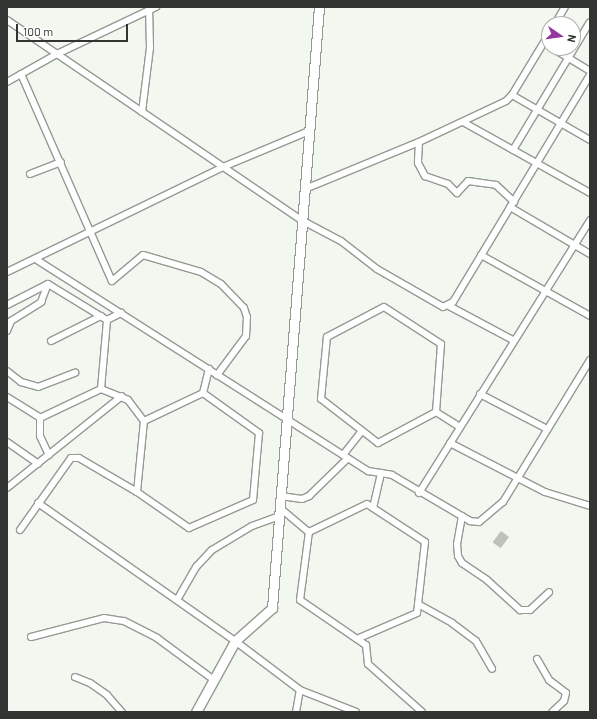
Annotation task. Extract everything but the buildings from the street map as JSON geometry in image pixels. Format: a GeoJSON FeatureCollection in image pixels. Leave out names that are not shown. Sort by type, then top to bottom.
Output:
{"type":"FeatureCollection","features":[{"type":"Feature","properties":{"kind":"street"},"geometry":{"type":"LineString","coordinates":[[7,82],[57,54],[156,7]]}},
{"type":"Feature","properties":{"kind":"street"},"geometry":{"type":"LineString","coordinates":[[196,712],[235,641],[272,608],[319,7]]}},
{"type":"Feature","properties":{"kind":"street"},"geometry":{"type":"LineString","coordinates":[[560,16],[565,7]]}},
{"type":"Feature","properties":{"kind":"street"},"geometry":{"type":"LineString","coordinates":[[142,112],[150,48],[151,19],[149,9]]}},
{"type":"Feature","properties":{"kind":"street"},"geometry":{"type":"LineString","coordinates":[[7,20],[303,221],[341,241],[377,269],[431,301],[443,307],[449,306],[513,340]]}},
{"type":"Feature","properties":{"kind":"street"},"geometry":{"type":"LineString","coordinates":[[513,150],[590,22]]}},
{"type":"Feature","properties":{"kind":"street"},"geometry":{"type":"LineString","coordinates":[[305,189],[418,142],[498,106],[512,95],[541,52]]}},
{"type":"Feature","properties":{"kind":"street"},"geometry":{"type":"LineString","coordinates":[[565,56],[590,71]]}},
{"type":"Feature","properties":{"kind":"street"},"geometry":{"type":"LineString","coordinates":[[21,74],[112,280],[143,256],[201,272],[221,284],[244,308],[248,317],[246,336],[217,375]]}},
{"type":"Feature","properties":{"kind":"street"},"geometry":{"type":"LineString","coordinates":[[449,306],[481,256],[590,75]]}},
{"type":"Feature","properties":{"kind":"street"},"geometry":{"type":"LineString","coordinates":[[512,95],[590,140]]}},
{"type":"Feature","properties":{"kind":"street"},"geometry":{"type":"LineString","coordinates":[[463,122],[590,193]]}},
{"type":"Feature","properties":{"kind":"street"},"geometry":{"type":"LineString","coordinates":[[7,272],[37,260],[223,167],[309,130]]}},
{"type":"Feature","properties":{"kind":"street"},"geometry":{"type":"LineString","coordinates":[[418,142],[418,163],[425,176],[448,184],[457,193],[468,181],[496,185],[512,205],[590,254]]}},
{"type":"Feature","properties":{"kind":"street"},"geometry":{"type":"LineString","coordinates":[[30,174],[61,162]]}},
{"type":"Feature","properties":{"kind":"street"},"geometry":{"type":"LineString","coordinates":[[419,493],[544,290],[590,220]]}},
{"type":"Feature","properties":{"kind":"street"},"geometry":{"type":"LineString","coordinates":[[481,256],[590,316]]}},
{"type":"Feature","properties":{"kind":"street"},"geometry":{"type":"LineString","coordinates":[[37,260],[368,471],[392,475],[419,493],[470,521],[479,522],[502,502],[590,360]]}},
{"type":"Feature","properties":{"kind":"street"},"geometry":{"type":"LineString","coordinates":[[48,284],[104,318]]}},
{"type":"Feature","properties":{"kind":"street"},"geometry":{"type":"LineString","coordinates":[[7,305],[48,284]]}},
{"type":"Feature","properties":{"kind":"street"},"geometry":{"type":"LineString","coordinates":[[7,331],[12,321],[41,302],[48,284]]}},
{"type":"Feature","properties":{"kind":"street"},"geometry":{"type":"LineString","coordinates":[[384,307],[441,344],[436,412],[378,443],[321,400],[327,337],[384,307]]}},
{"type":"Feature","properties":{"kind":"street"},"geometry":{"type":"LineString","coordinates":[[51,341],[104,318],[121,313]]}},
{"type":"Feature","properties":{"kind":"street"},"geometry":{"type":"LineString","coordinates":[[101,389],[104,318]]}},
{"type":"Feature","properties":{"kind":"street"},"geometry":{"type":"LineString","coordinates":[[203,393],[208,369]]}},
{"type":"Feature","properties":{"kind":"street"},"geometry":{"type":"LineString","coordinates":[[7,371],[21,382],[38,387],[75,373]]}},
{"type":"Feature","properties":{"kind":"street"},"geometry":{"type":"LineString","coordinates":[[40,418],[101,389],[122,396],[128,400],[144,421],[137,492]]}},
{"type":"Feature","properties":{"kind":"street"},"geometry":{"type":"LineString","coordinates":[[144,421],[203,393]]}},
{"type":"Feature","properties":{"kind":"street"},"geometry":{"type":"LineString","coordinates":[[20,530],[69,460],[75,457],[137,492],[189,528],[253,500],[259,433],[203,393]]}},
{"type":"Feature","properties":{"kind":"street"},"geometry":{"type":"LineString","coordinates":[[480,394],[547,430]]}},
{"type":"Feature","properties":{"kind":"street"},"geometry":{"type":"LineString","coordinates":[[7,488],[122,396]]}},
{"type":"Feature","properties":{"kind":"street"},"geometry":{"type":"LineString","coordinates":[[7,397],[40,418]]}},
{"type":"Feature","properties":{"kind":"street"},"geometry":{"type":"LineString","coordinates":[[436,412],[460,427]]}},
{"type":"Feature","properties":{"kind":"street"},"geometry":{"type":"LineString","coordinates":[[40,418],[40,436],[49,455]]}},
{"type":"Feature","properties":{"kind":"street"},"geometry":{"type":"LineString","coordinates":[[281,496],[302,499],[309,496],[345,457],[362,431]]}},
{"type":"Feature","properties":{"kind":"street"},"geometry":{"type":"LineString","coordinates":[[7,442],[38,464]]}},
{"type":"Feature","properties":{"kind":"street"},"geometry":{"type":"LineString","coordinates":[[450,443],[545,492],[590,506]]}},
{"type":"Feature","properties":{"kind":"street"},"geometry":{"type":"LineString","coordinates":[[373,508],[381,473]]}},
{"type":"Feature","properties":{"kind":"street"},"geometry":{"type":"LineString","coordinates":[[38,504],[235,641],[300,690],[356,712]]}},
{"type":"Feature","properties":{"kind":"street"},"geometry":{"type":"LineString","coordinates":[[309,532],[367,504],[425,542],[417,613],[357,639]]}},
{"type":"Feature","properties":{"kind":"street"},"geometry":{"type":"LineString","coordinates":[[280,512],[309,532]]}},
{"type":"Feature","properties":{"kind":"street"},"geometry":{"type":"LineString","coordinates":[[177,600],[197,566],[212,550],[252,526],[280,512]]}},
{"type":"Feature","properties":{"kind":"street"},"geometry":{"type":"LineString","coordinates":[[462,516],[457,544],[458,556],[462,563],[487,580],[520,610],[530,610],[549,592]]}},
{"type":"Feature","properties":{"kind":"street"},"geometry":{"type":"LineString","coordinates":[[309,532],[300,600],[366,645],[368,664],[422,712]]}},
{"type":"Feature","properties":{"kind":"street"},"geometry":{"type":"LineString","coordinates":[[418,604],[452,623],[476,641],[492,670]]}},
{"type":"Feature","properties":{"kind":"street"},"geometry":{"type":"LineString","coordinates":[[31,637],[104,618],[124,621],[152,635],[214,680]]}},
{"type":"Feature","properties":{"kind":"street"},"geometry":{"type":"LineString","coordinates":[[537,659],[549,680],[566,693],[564,701],[552,712]]}},
{"type":"Feature","properties":{"kind":"street"},"geometry":{"type":"LineString","coordinates":[[75,677],[90,683],[107,695],[122,712]]}},
{"type":"Feature","properties":{"kind":"street"},"geometry":{"type":"LineString","coordinates":[[296,712],[300,690]]}}]}
